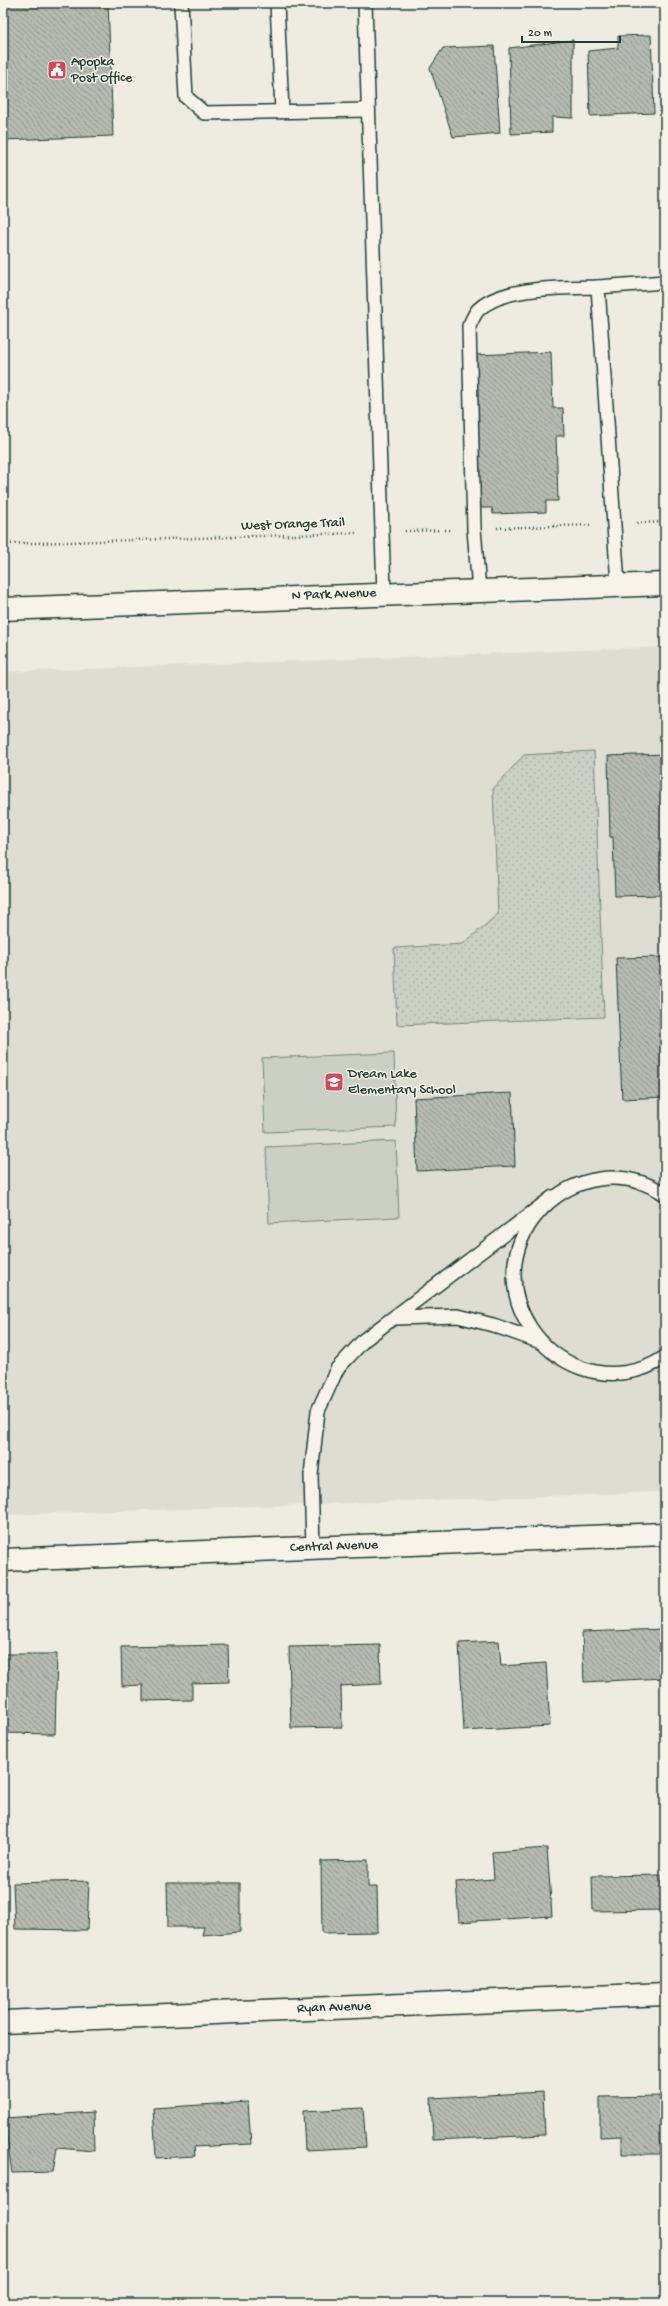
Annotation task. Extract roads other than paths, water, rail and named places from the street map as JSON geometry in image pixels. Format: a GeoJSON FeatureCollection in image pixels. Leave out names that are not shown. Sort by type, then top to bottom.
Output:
{"type":"FeatureCollection","features":[{"type":"Feature","properties":{"kind":"street","name":"N Park Avenue"},"geometry":{"type":"LineString","coordinates":[[3,609],[384,593],[665,584]]}},
{"type":"Feature","properties":{"kind":"street","name":"Central Avenue"},"geometry":{"type":"LineString","coordinates":[[3,1560],[665,1534]]}},
{"type":"Feature","properties":{"kind":"street","name":"Ryan Avenue"},"geometry":{"type":"LineString","coordinates":[[3,2022],[665,1994]]}},
{"type":"Feature","properties":{"kind":"lane"},"geometry":{"type":"LineString","coordinates":[[181,3],[186,97],[204,113],[368,110]]}},
{"type":"Feature","properties":{"kind":"lane"},"geometry":{"type":"LineString","coordinates":[[277,3],[282,112]]}},
{"type":"Feature","properties":{"kind":"lane"},"geometry":{"type":"LineString","coordinates":[[365,3],[384,593]]}},
{"type":"Feature","properties":{"kind":"lane"},"geometry":{"type":"LineString","coordinates":[[479,590],[474,529],[469,326],[478,311],[489,303],[513,294],[544,288],[598,287],[665,282]]}},
{"type":"Feature","properties":{"kind":"lane"},"geometry":{"type":"LineString","coordinates":[[598,287],[618,585]]}},
{"type":"Feature","properties":{"kind":"lane"},"geometry":{"type":"LineString","coordinates":[[313,1548],[311,1475],[318,1411],[337,1369],[364,1340],[554,1197],[583,1181],[616,1177],[649,1184],[665,1194]]}},
{"type":"Feature","properties":{"kind":"lane"},"geometry":{"type":"LineString","coordinates":[[554,1197],[530,1222],[517,1253],[515,1286],[523,1316],[541,1342],[565,1362],[594,1372],[625,1373],[654,1364],[665,1357]]}},
{"type":"Feature","properties":{"kind":"lane"},"geometry":{"type":"LineString","coordinates":[[394,1318],[458,1316],[493,1325],[541,1342]]}},
{"type":"Feature","properties":{"kind":"place","name":"Apopka Post Office"},"geometry":{"type":"Point","coordinates":[57,70]}},
{"type":"Feature","properties":{"kind":"place","name":"Dream Lake Elementary School"},"geometry":{"type":"Point","coordinates":[334,1082]}}]}
